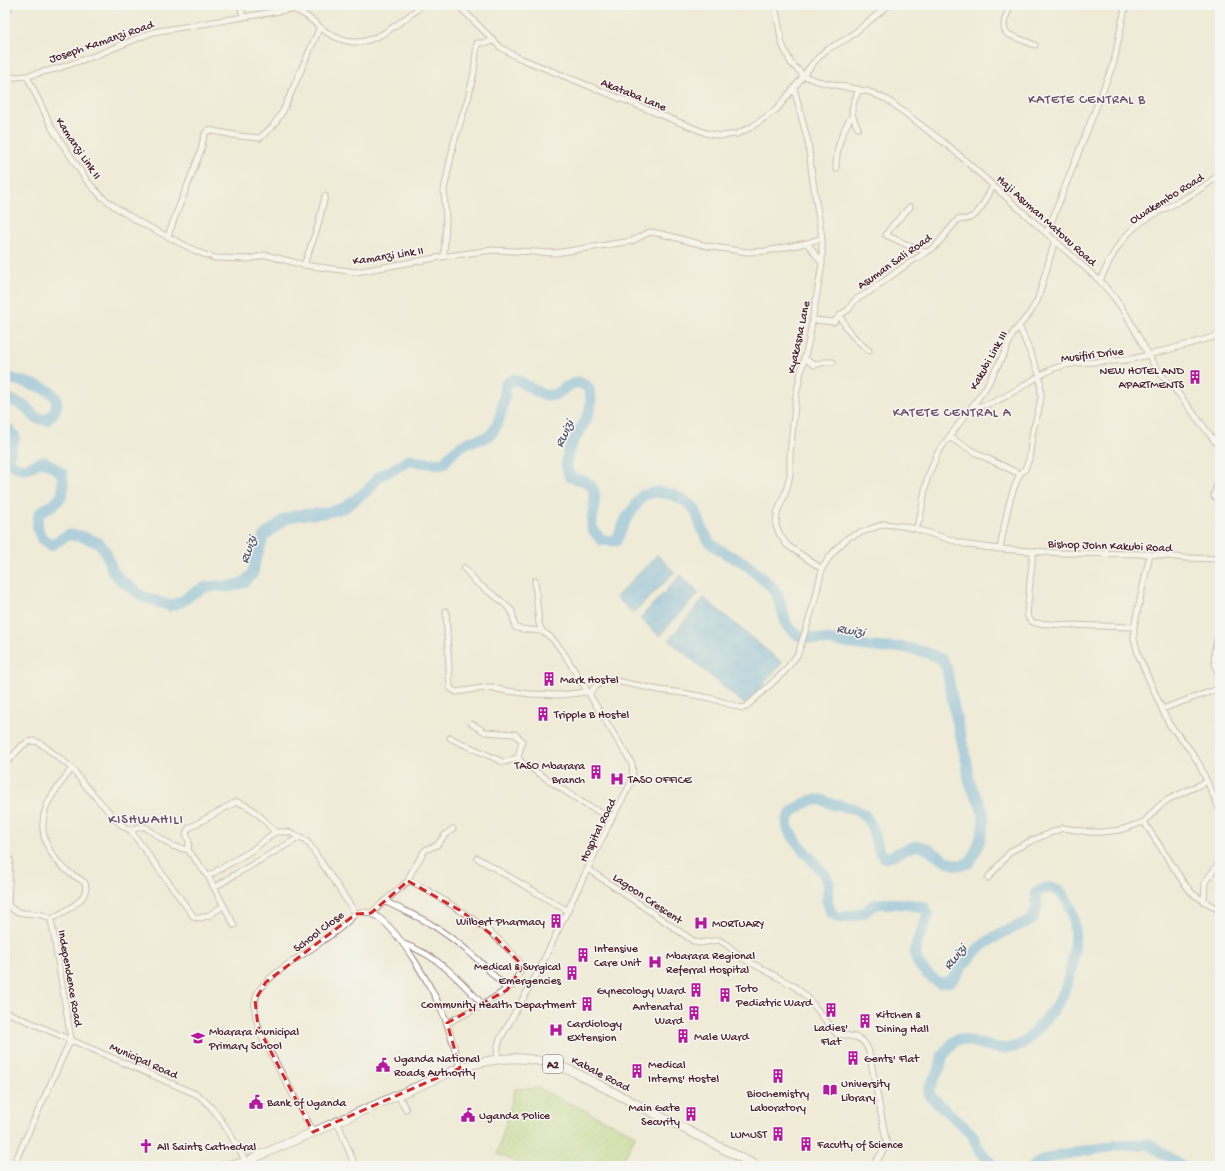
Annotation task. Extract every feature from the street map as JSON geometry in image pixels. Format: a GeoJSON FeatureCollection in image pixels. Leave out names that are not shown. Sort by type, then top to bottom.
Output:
{"type":"FeatureCollection","features":[{"type":"Feature","properties":{"kind":"main road","name":"Kabale Road"},"geometry":{"type":"LineString","coordinates":[[337,1121],[460,1068],[482,1061],[514,1057],[531,1059],[560,1066],[758,1166]]}},
{"type":"Feature","properties":{"kind":"main road","name":"A2"},"geometry":{"type":"LineString","coordinates":[[224,1166],[243,1163],[337,1121]]}},
{"type":"Feature","properties":{"kind":"street"},"geometry":{"type":"LineString","coordinates":[[5,16],[11,5]]}},
{"type":"Feature","properties":{"kind":"street"},"geometry":{"type":"LineString","coordinates":[[240,5],[242,16]]}},
{"type":"Feature","properties":{"kind":"street","name":"Joseph Kamanzi Road"},"geometry":{"type":"LineString","coordinates":[[5,78],[26,76],[84,60],[153,32],[242,16],[292,9],[301,11],[329,34],[354,42],[370,40],[387,31],[423,5]]}},
{"type":"Feature","properties":{"kind":"street","name":"Akataba Lane"},"geometry":{"type":"LineString","coordinates":[[458,5],[500,47],[517,57],[706,133],[720,136],[737,134],[753,126],[776,110],[814,62],[826,50],[848,38],[888,5]]}},
{"type":"Feature","properties":{"kind":"street"},"geometry":{"type":"LineString","coordinates":[[775,5],[782,44],[792,63],[804,76]]}},
{"type":"Feature","properties":{"kind":"street"},"geometry":{"type":"LineString","coordinates":[[1010,5],[1004,31],[1007,34],[1035,45]]}},
{"type":"Feature","properties":{"kind":"street"},"geometry":{"type":"LineString","coordinates":[[1046,233],[1114,62],[1120,24],[1126,5]]}},
{"type":"Feature","properties":{"kind":"street"},"geometry":{"type":"LineString","coordinates":[[168,236],[180,201],[201,151],[204,134],[208,130],[213,130],[239,136],[260,138],[273,126],[283,111],[320,27]]}},
{"type":"Feature","properties":{"kind":"street"},"geometry":{"type":"LineString","coordinates":[[444,256],[446,221],[444,190],[454,142],[469,95],[474,72],[477,43],[494,41]]}},
{"type":"Feature","properties":{"kind":"street","name":"Kamanzi Link II"},"geometry":{"type":"LineString","coordinates":[[26,76],[52,128],[87,181],[102,197],[141,223],[200,253],[215,258],[249,259],[266,255],[304,265],[356,272],[444,256],[492,250],[555,253],[632,241],[650,232],[707,246],[748,252],[766,251],[807,243],[822,238]]}},
{"type":"Feature","properties":{"kind":"street","name":"Haji Asuman Matovu Road"},"geometry":{"type":"LineString","coordinates":[[804,76],[817,81],[870,92],[888,100],[951,148],[1055,240],[1100,281],[1114,297],[1126,314],[1148,354],[1163,377],[1178,393],[1220,448]]}},
{"type":"Feature","properties":{"kind":"street","name":"Kyakasna Lane"},"geometry":{"type":"LineString","coordinates":[[794,88],[808,142],[822,238],[822,264],[813,320],[796,396],[790,454],[790,475],[786,491],[777,513],[776,526],[787,545],[822,569]]}},
{"type":"Feature","properties":{"kind":"street"},"geometry":{"type":"LineString","coordinates":[[858,128],[852,116],[852,107],[859,89]]}},
{"type":"Feature","properties":{"kind":"street"},"geometry":{"type":"LineString","coordinates":[[836,170],[840,138],[844,128],[852,116]]}},
{"type":"Feature","properties":{"kind":"street","name":"Owakembo Road"},"geometry":{"type":"LineString","coordinates":[[1100,281],[1110,258],[1121,242],[1135,227],[1145,219],[1196,192],[1220,174]]}},
{"type":"Feature","properties":{"kind":"street","name":"Asuman Sali Road"},"geometry":{"type":"LineString","coordinates":[[813,320],[834,322],[840,315],[848,310],[855,300],[935,247],[958,219],[964,220],[978,213],[993,186]]}},
{"type":"Feature","properties":{"kind":"street"},"geometry":{"type":"LineString","coordinates":[[304,265],[317,229],[325,196]]}},
{"type":"Feature","properties":{"kind":"street"},"geometry":{"type":"LineString","coordinates":[[910,207],[892,226],[886,235],[926,252]]}},
{"type":"Feature","properties":{"kind":"street","name":"Kakubi Link III"},"geometry":{"type":"LineString","coordinates":[[916,529],[920,518],[927,479],[938,452],[985,389],[995,372],[1013,333],[1038,299],[1055,240]]}},
{"type":"Feature","properties":{"kind":"street"},"geometry":{"type":"LineString","coordinates":[[807,243],[822,264]]}},
{"type":"Feature","properties":{"kind":"street"},"geometry":{"type":"LineString","coordinates":[[840,315],[846,329],[869,351]]}},
{"type":"Feature","properties":{"kind":"street"},"geometry":{"type":"LineString","coordinates":[[1000,549],[1007,512],[1016,483],[1020,474],[1025,469],[1029,459],[1033,430],[1040,402],[1040,376],[1019,326]]}},
{"type":"Feature","properties":{"kind":"street","name":"Musifiri Drive"},"geometry":{"type":"LineString","coordinates":[[973,406],[985,406],[1053,369],[1066,364],[1126,360],[1220,335]]}},
{"type":"Feature","properties":{"kind":"street"},"geometry":{"type":"LineString","coordinates":[[804,358],[814,365],[825,362],[833,362]]}},
{"type":"Feature","properties":{"kind":"street"},"geometry":{"type":"LineString","coordinates":[[949,437],[987,459],[1020,474]]}},
{"type":"Feature","properties":{"kind":"street"},"geometry":{"type":"LineString","coordinates":[[1214,496],[1220,473]]}},
{"type":"Feature","properties":{"kind":"street","name":"Bishop John Kakubi Road"},"geometry":{"type":"LineString","coordinates":[[822,569],[838,547],[850,537],[862,531],[884,524],[916,529],[968,544],[1000,549],[1033,552],[1150,554],[1184,558],[1220,559]]}},
{"type":"Feature","properties":{"kind":"street"},"geometry":{"type":"LineString","coordinates":[[1033,552],[1027,614],[1030,621],[1035,623],[1067,625],[1134,627]]}},
{"type":"Feature","properties":{"kind":"street"},"geometry":{"type":"LineString","coordinates":[[1150,554],[1134,627],[1134,639],[1139,657],[1169,724],[1191,751],[1199,764],[1220,810]]}},
{"type":"Feature","properties":{"kind":"street"},"geometry":{"type":"LineString","coordinates":[[464,568],[477,583],[499,599],[512,611],[515,627],[519,629],[542,631],[535,581]]}},
{"type":"Feature","properties":{"kind":"street"},"geometry":{"type":"LineString","coordinates":[[446,611],[450,688],[456,692],[490,687],[531,694],[561,695],[588,693],[607,679],[659,690],[710,698],[742,708],[746,707],[784,672],[798,654],[815,600],[822,569]]}},
{"type":"Feature","properties":{"kind":"street","name":"Hospital Road"},"geometry":{"type":"LineString","coordinates":[[497,1058],[500,1039],[537,974],[612,818],[630,785],[633,775],[632,764],[563,652],[553,639],[542,631]]}},
{"type":"Feature","properties":{"kind":"street"},"geometry":{"type":"LineString","coordinates":[[1220,631],[1213,654],[1220,676]]}},
{"type":"Feature","properties":{"kind":"street"},"geometry":{"type":"LineString","coordinates":[[1162,710],[1215,690],[1220,686]]}},
{"type":"Feature","properties":{"kind":"street"},"geometry":{"type":"LineString","coordinates":[[472,724],[485,732],[518,736],[522,740],[518,758]]}},
{"type":"Feature","properties":{"kind":"street"},"geometry":{"type":"LineString","coordinates":[[450,738],[506,762],[512,758],[518,758],[520,761],[586,805],[612,818]]}},
{"type":"Feature","properties":{"kind":"street"},"geometry":{"type":"LineString","coordinates":[[9,760],[22,746],[28,742],[36,741],[50,750],[72,768],[83,783],[120,824],[131,831],[194,917],[199,919],[204,918],[223,906]]}},
{"type":"Feature","properties":{"kind":"street"},"geometry":{"type":"LineString","coordinates":[[50,919],[82,900],[86,893],[85,883],[67,871],[46,845],[43,836],[43,824],[46,807],[72,768]]}},
{"type":"Feature","properties":{"kind":"street"},"geometry":{"type":"LineString","coordinates":[[988,878],[1011,851],[1063,828],[1089,832],[1120,830],[1144,822],[1159,806],[1169,799],[1206,782]]}},
{"type":"Feature","properties":{"kind":"street"},"geometry":{"type":"LineString","coordinates":[[188,850],[189,842],[186,833],[190,828],[236,802],[244,804],[252,810],[274,832]]}},
{"type":"Feature","properties":{"kind":"street"},"geometry":{"type":"LineString","coordinates":[[1144,822],[1183,882],[1193,894],[1220,911]]}},
{"type":"Feature","properties":{"kind":"street"},"geometry":{"type":"LineString","coordinates":[[131,831],[138,827],[146,827],[172,846],[188,850],[208,876],[234,925]]}},
{"type":"Feature","properties":{"kind":"street"},"geometry":{"type":"LineString","coordinates":[[453,829],[445,835],[437,845],[425,850],[411,872],[408,881],[371,913],[386,924],[404,944],[436,998],[447,1023],[460,1068]]}},
{"type":"Feature","properties":{"kind":"street"},"geometry":{"type":"LineString","coordinates":[[208,876],[251,851],[274,832],[289,832],[310,844],[356,914]]}},
{"type":"Feature","properties":{"kind":"street"},"geometry":{"type":"LineString","coordinates":[[214,888],[300,837]]}},
{"type":"Feature","properties":{"kind":"street"},"geometry":{"type":"LineString","coordinates":[[477,858],[568,911]]}},
{"type":"Feature","properties":{"kind":"street","name":"Independence Road"},"geometry":{"type":"LineString","coordinates":[[10,860],[8,904],[10,908],[19,912],[41,914],[50,919],[71,1039],[13,1166]]}},
{"type":"Feature","properties":{"kind":"street"},"geometry":{"type":"LineString","coordinates":[[1204,902],[1205,882],[1220,862]]}},
{"type":"Feature","properties":{"kind":"street","name":"Lagoon Crescent"},"geometry":{"type":"LineString","coordinates":[[588,869],[695,942],[700,943],[719,940],[744,959],[790,983],[807,997],[836,1033],[856,1037],[864,1042],[869,1052],[887,1145],[873,1166]]}},
{"type":"Feature","properties":{"kind":"street"},"geometry":{"type":"LineString","coordinates":[[408,881],[415,883],[461,910],[496,938],[519,960],[523,966],[517,979],[507,990],[483,1005],[447,1023]]}},
{"type":"Feature","properties":{"kind":"street"},"geometry":{"type":"LineString","coordinates":[[385,901],[428,923],[461,946],[493,973],[507,990]]}},
{"type":"Feature","properties":{"kind":"street","name":"School Close"},"geometry":{"type":"LineString","coordinates":[[313,1132],[263,1039],[258,1027],[255,1000],[257,994],[275,974],[324,940],[356,914],[361,912],[371,913]]}},
{"type":"Feature","properties":{"kind":"street"},"geometry":{"type":"LineString","coordinates":[[404,944],[415,948],[436,960],[463,983],[483,1005]]}},
{"type":"Feature","properties":{"kind":"street","name":"Municipal Road"},"geometry":{"type":"LineString","coordinates":[[5,1013],[11,1014],[71,1039],[198,1095],[209,1103],[219,1116],[243,1163]]}},
{"type":"Feature","properties":{"kind":"street"},"geometry":{"type":"LineString","coordinates":[[398,1095],[406,1109]]}},
{"type":"Feature","properties":{"kind":"street"},"geometry":{"type":"LineString","coordinates":[[337,1121],[355,1166]]}},
{"type":"Feature","properties":{"kind":"street"},"geometry":{"type":"LineString","coordinates":[[254,1158],[258,1166]]}},
{"type":"Feature","properties":{"kind":"highlighted area"},"geometry":{"type":"Polygon","coordinates":[[[408,881],[461,911],[496,938],[523,966],[507,990],[447,1023],[460,1068],[313,1132],[258,1027],[255,1000],[266,982],[356,914],[371,913],[408,881]]]}},
{"type":"Feature","properties":{"kind":"green space"},"geometry":{"type":"Polygon","coordinates":[[[538,1088],[636,1135],[620,1166],[526,1166],[497,1154],[515,1089],[538,1088]]]}},
{"type":"Feature","properties":{"kind":"water"},"geometry":{"type":"Polygon","coordinates":[[[657,555],[675,572],[633,614],[616,597],[657,555]]]}},
{"type":"Feature","properties":{"kind":"water"},"geometry":{"type":"Polygon","coordinates":[[[681,575],[699,593],[659,636],[640,618],[681,575]]]}},
{"type":"Feature","properties":{"kind":"water"},"geometry":{"type":"Polygon","coordinates":[[[704,598],[782,663],[745,705],[669,640],[704,598]]]}},
{"type":"Feature","properties":{"kind":"waterway","name":"Rwizi"},"geometry":{"type":"LineString","coordinates":[[5,377],[46,389],[53,394],[57,401],[55,409],[47,420],[36,418],[26,407],[5,397]]}},
{"type":"Feature","properties":{"kind":"waterway","name":"Rwizi"},"geometry":{"type":"LineString","coordinates":[[5,428],[10,430],[15,437],[8,458],[9,463],[24,469],[44,461],[62,473],[62,495],[56,503],[42,511],[38,517],[38,527],[42,538],[51,545],[68,535],[81,536],[99,543],[105,550],[113,572],[121,580],[142,596],[170,606],[183,601],[193,593],[206,587],[229,587],[245,582],[253,573],[255,561],[264,536],[285,519],[297,515],[324,513],[344,508],[369,489],[379,476],[400,466],[410,459],[419,462],[443,464],[461,446],[490,435],[497,425],[503,404],[506,384],[515,379],[543,395],[555,395],[568,386],[578,382],[588,387],[591,398],[590,409],[567,456],[567,466],[570,477],[585,481],[593,490],[595,495],[592,527],[594,532],[601,540],[616,541],[626,519],[643,495],[656,492],[671,494],[685,501],[695,509],[702,529],[710,543],[726,554],[743,562],[770,585],[777,594],[787,626],[798,635],[865,646],[886,648],[903,647],[925,652],[942,659],[947,669],[953,703],[967,762],[969,780],[984,815],[984,825],[981,836],[977,848],[969,863],[959,865],[952,864],[927,849],[917,846],[885,858],[879,851],[872,827],[864,814],[852,808],[834,805],[822,800],[812,800],[803,804],[792,812],[787,821],[788,829],[799,845],[825,875],[829,884],[827,901],[831,913],[840,918],[847,917],[865,912],[872,906],[883,903],[925,907],[928,915],[919,937],[916,953],[917,960],[928,975],[939,983],[951,981],[972,955],[987,942],[1010,929],[1032,920],[1037,907],[1036,893],[1046,888],[1053,888],[1061,893],[1068,902],[1072,913],[1074,926],[1074,953],[1069,979],[1060,1000],[1054,1009],[1028,1039],[1022,1044],[1014,1047],[1000,1048],[957,1039],[942,1057],[940,1067],[929,1088],[929,1095],[972,1134],[977,1146],[986,1158],[995,1166]]}},
{"type":"Feature","properties":{"kind":"waterway","name":"Rwizi"},"geometry":{"type":"LineString","coordinates":[[1034,1166],[1043,1160],[1059,1155],[1121,1145],[1149,1144],[1182,1166]]}},
{"type":"Feature","properties":{"kind":"place","name":"NEW HOTEL AND APARTMENTS"},"geometry":{"type":"Point","coordinates":[1195,377]}},
{"type":"Feature","properties":{"kind":"place","name":"Mark Hostel"},"geometry":{"type":"Point","coordinates":[549,679]}},
{"type":"Feature","properties":{"kind":"place","name":"Tripple B Hostel"},"geometry":{"type":"Point","coordinates":[543,714]}},
{"type":"Feature","properties":{"kind":"place","name":"TASO Mbarara Branch"},"geometry":{"type":"Point","coordinates":[596,772]}},
{"type":"Feature","properties":{"kind":"place","name":"TASO OFFICE"},"geometry":{"type":"Point","coordinates":[617,779]}},
{"type":"Feature","properties":{"kind":"place","name":"Wilbert Pharmacy"},"geometry":{"type":"Point","coordinates":[556,921]}},
{"type":"Feature","properties":{"kind":"place","name":"MORTUARY"},"geometry":{"type":"Point","coordinates":[701,923]}},
{"type":"Feature","properties":{"kind":"place","name":"Intensive Care Unit"},"geometry":{"type":"Point","coordinates":[583,955]}},
{"type":"Feature","properties":{"kind":"place","name":"Mbarara Regional Referral Hospital"},"geometry":{"type":"Point","coordinates":[655,962]}},
{"type":"Feature","properties":{"kind":"place","name":"Medical & Surgical Emergencies"},"geometry":{"type":"Point","coordinates":[572,973]}},
{"type":"Feature","properties":{"kind":"place","name":"Gynecology Ward"},"geometry":{"type":"Point","coordinates":[696,990]}},
{"type":"Feature","properties":{"kind":"place","name":"Toto Pediatric Ward"},"geometry":{"type":"Point","coordinates":[725,995]}},
{"type":"Feature","properties":{"kind":"place","name":"Community Health Department"},"geometry":{"type":"Point","coordinates":[587,1004]}},
{"type":"Feature","properties":{"kind":"place","name":"Ladies' Flat"},"geometry":{"type":"Point","coordinates":[831,1010]}},
{"type":"Feature","properties":{"kind":"place","name":"Antenatal Ward"},"geometry":{"type":"Point","coordinates":[694,1013]}},
{"type":"Feature","properties":{"kind":"place","name":"Kitchen & Dining Hall"},"geometry":{"type":"Point","coordinates":[865,1021]}},
{"type":"Feature","properties":{"kind":"place","name":"Cardiology Extension"},"geometry":{"type":"Point","coordinates":[556,1030]}},
{"type":"Feature","properties":{"kind":"place","name":"Male Ward"},"geometry":{"type":"Point","coordinates":[683,1036]}},
{"type":"Feature","properties":{"kind":"place","name":"Mbarara Municipal Primary School"},"geometry":{"type":"Point","coordinates":[198,1038]}},
{"type":"Feature","properties":{"kind":"place","name":"Gents' Flat"},"geometry":{"type":"Point","coordinates":[853,1058]}},
{"type":"Feature","properties":{"kind":"place","name":"Uganda National Roads Authority"},"geometry":{"type":"Point","coordinates":[383,1065]}},
{"type":"Feature","properties":{"kind":"place","name":"Medical Interns' Hostel"},"geometry":{"type":"Point","coordinates":[637,1071]}},
{"type":"Feature","properties":{"kind":"place","name":"Biochemistry Laboratory"},"geometry":{"type":"Point","coordinates":[778,1076]}},
{"type":"Feature","properties":{"kind":"place","name":"University Library"},"geometry":{"type":"Point","coordinates":[830,1090]}},
{"type":"Feature","properties":{"kind":"place","name":"Bank of Uganda"},"geometry":{"type":"Point","coordinates":[256,1102]}},
{"type":"Feature","properties":{"kind":"place","name":"Main Gate Security"},"geometry":{"type":"Point","coordinates":[691,1114]}},
{"type":"Feature","properties":{"kind":"place","name":"Uganda Police"},"geometry":{"type":"Point","coordinates":[468,1115]}},
{"type":"Feature","properties":{"kind":"place","name":"LUMUST"},"geometry":{"type":"Point","coordinates":[778,1134]}},
{"type":"Feature","properties":{"kind":"place","name":"Faculty of Science"},"geometry":{"type":"Point","coordinates":[806,1144]}},
{"type":"Feature","properties":{"kind":"place","name":"All Saints Cathedral"},"geometry":{"type":"Point","coordinates":[146,1146]}},
{"type":"Feature","properties":{"kind":"district","name":"KATETE CENTRAL B"},"geometry":{"type":"Point","coordinates":[1087,98]}},
{"type":"Feature","properties":{"kind":"district","name":"KATETE CENTRAL A"},"geometry":{"type":"Point","coordinates":[952,411]}},
{"type":"Feature","properties":{"kind":"district","name":"KISHWAHILI"},"geometry":{"type":"Point","coordinates":[146,818]}}]}
